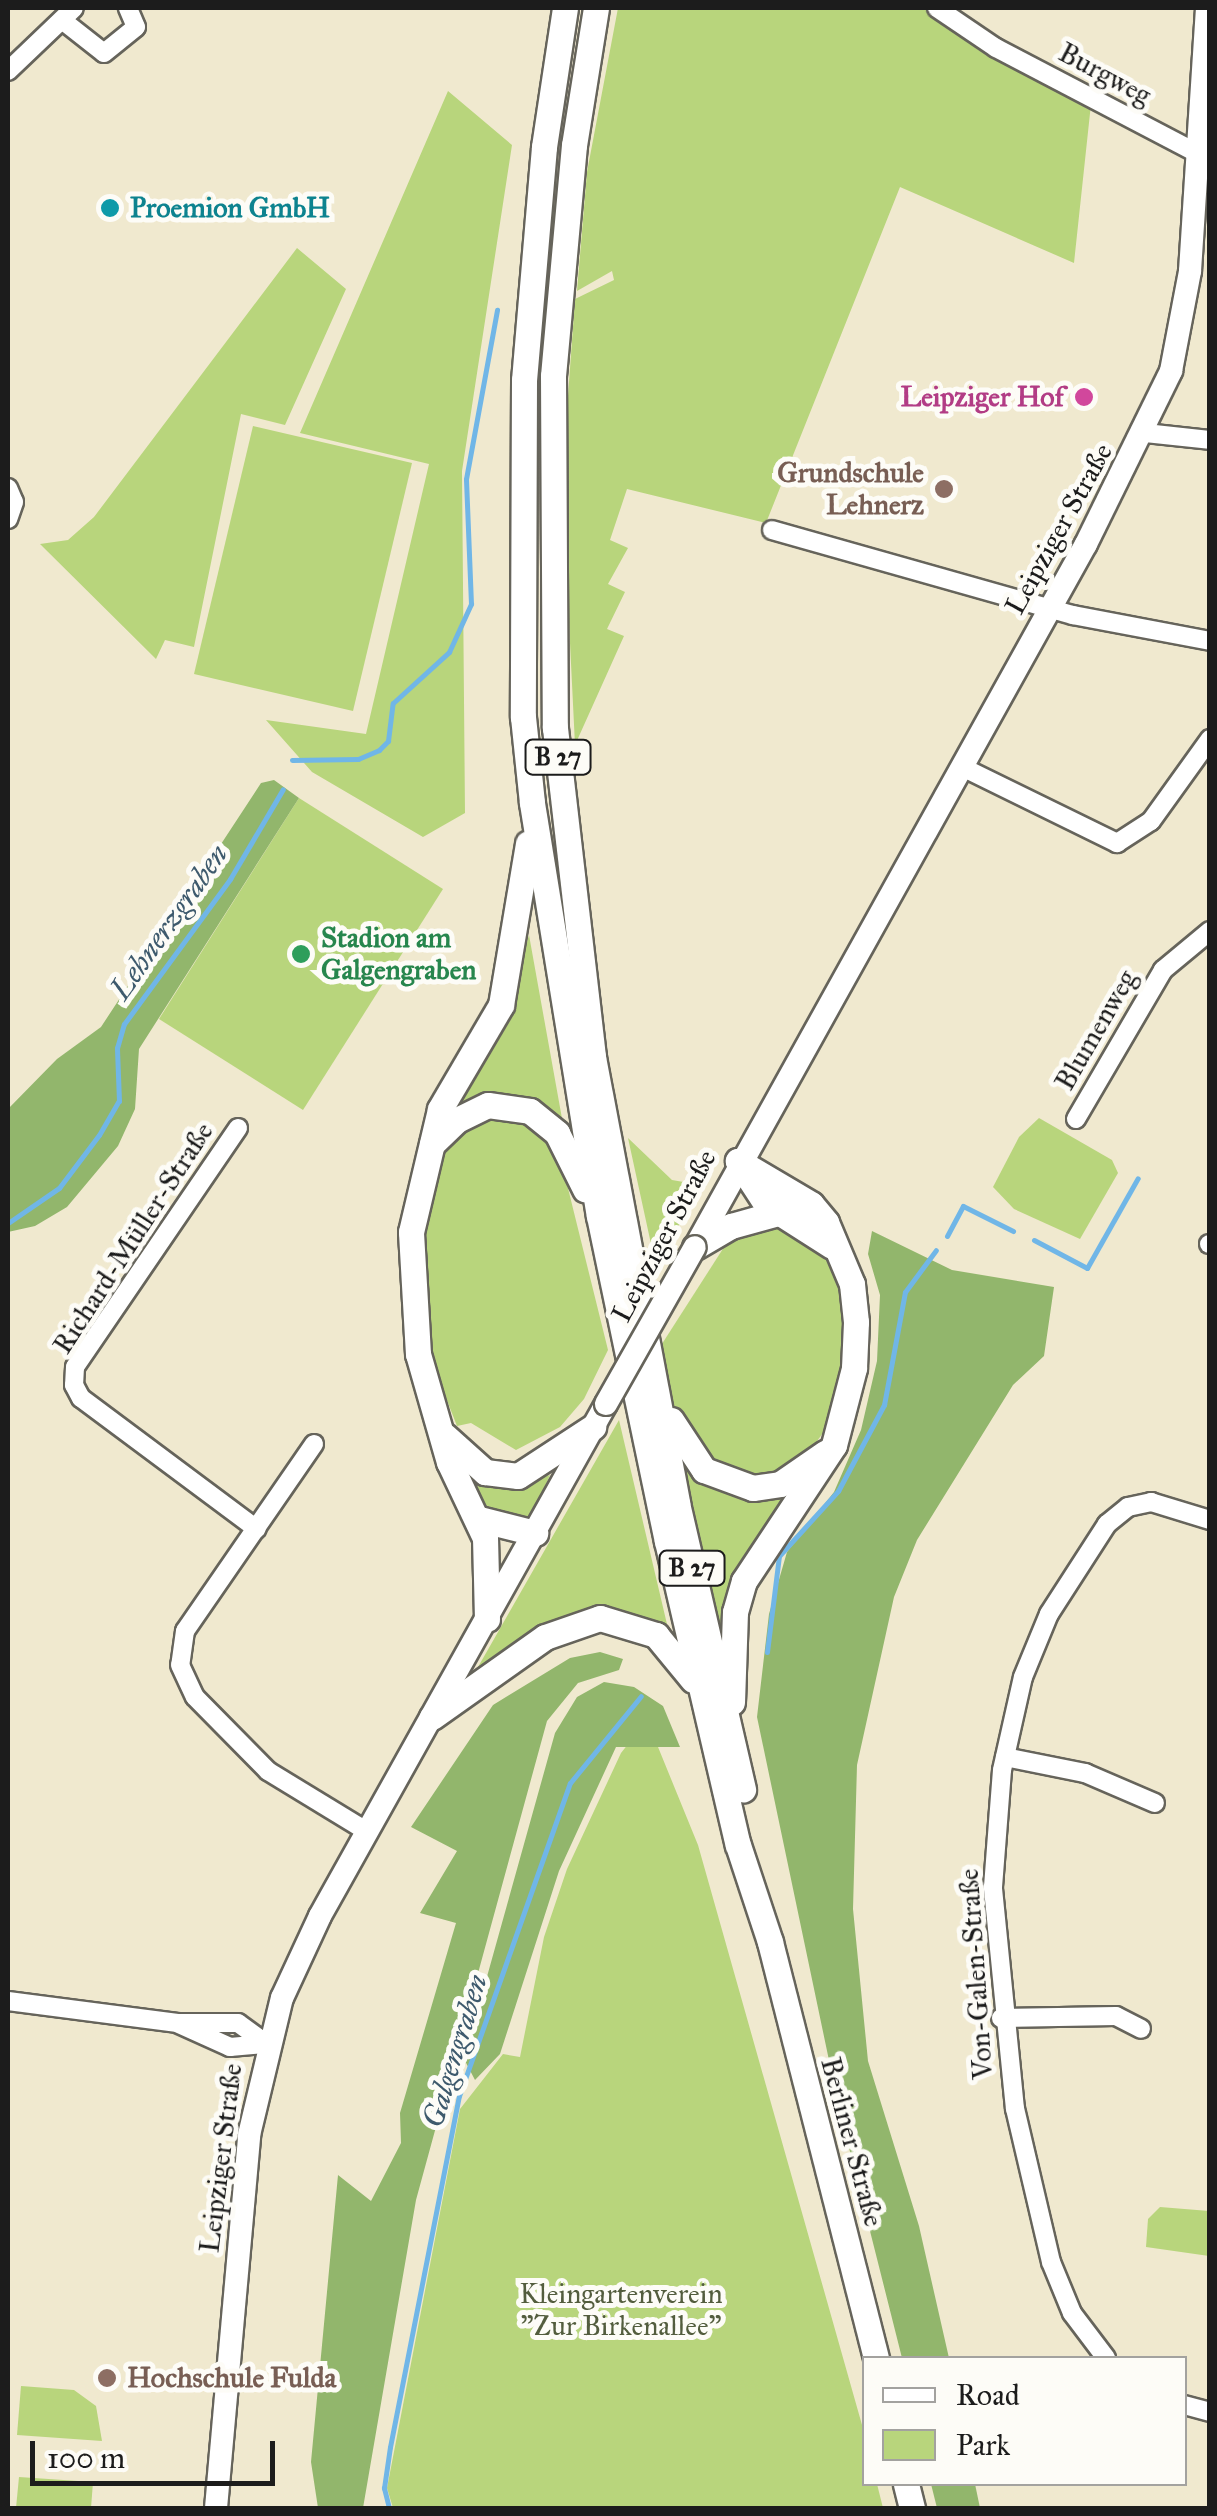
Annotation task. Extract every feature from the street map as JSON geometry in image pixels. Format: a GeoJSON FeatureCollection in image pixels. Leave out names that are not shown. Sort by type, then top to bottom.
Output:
{"type":"FeatureCollection","features":[{"type":"Feature","properties":{"kind":"highway","name":"B 27"},"geometry":{"type":"LineString","coordinates":[[565,8],[529,312],[521,546],[523,717],[532,803],[599,1216],[702,1694],[770,1942]]}},
{"type":"Feature","properties":{"kind":"highway","name":"B 27"},"geometry":{"type":"LineString","coordinates":[[596,8],[556,314],[549,562],[571,902],[659,1397],[770,1942]]}},
{"type":"Feature","properties":{"kind":"highway"},"geometry":{"type":"LineString","coordinates":[[487,1619],[490,1558],[418,1354],[410,1272],[414,1203],[440,1109],[501,1005],[518,937],[532,803]]}},
{"type":"Feature","properties":{"kind":"highway"},"geometry":{"type":"LineString","coordinates":[[432,1144],[457,1120],[488,1105],[530,1111],[556,1133],[599,1216]]}},
{"type":"Feature","properties":{"kind":"highway"},"geometry":{"type":"LineString","coordinates":[[738,1161],[754,1190],[778,1214],[816,1231],[843,1256]]}},
{"type":"Feature","properties":{"kind":"highway"},"geometry":{"type":"LineString","coordinates":[[731,1737],[735,1612],[744,1581],[834,1445],[854,1368],[856,1322],[843,1256],[811,1204],[738,1161]]}},
{"type":"Feature","properties":{"kind":"highway"},"geometry":{"type":"LineString","coordinates":[[699,1238],[778,1214]]}},
{"type":"Feature","properties":{"kind":"highway"},"geometry":{"type":"LineString","coordinates":[[659,1397],[686,1448],[728,1482],[753,1488],[780,1484],[834,1445]]}},
{"type":"Feature","properties":{"kind":"highway"},"geometry":{"type":"LineString","coordinates":[[449,1443],[485,1472],[518,1476],[594,1427]]}},
{"type":"Feature","properties":{"kind":"highway"},"geometry":{"type":"LineString","coordinates":[[479,1519],[535,1533]]}},
{"type":"Feature","properties":{"kind":"highway"},"geometry":{"type":"LineString","coordinates":[[432,1717],[545,1638],[600,1618],[656,1635],[702,1694]]}},
{"type":"Feature","properties":{"kind":"highway","name":"Berliner Straße"},"geometry":{"type":"LineString","coordinates":[[770,1942],[875,2356]]}},
{"type":"Feature","properties":{"kind":"main road","name":"Leipziger Straße"},"geometry":{"type":"LineString","coordinates":[[216,2508],[246,2152],[267,2044],[304,1946],[1145,434],[1182,333],[1199,154],[1207,8]]}},
{"type":"Feature","properties":{"kind":"street"},"geometry":{"type":"LineString","coordinates":[[8,71],[68,14],[104,53],[136,26],[128,8]]}},
{"type":"Feature","properties":{"kind":"street","name":"Burgweg"},"geometry":{"type":"LineString","coordinates":[[938,8],[996,48],[1199,154]]}},
{"type":"Feature","properties":{"kind":"street"},"geometry":{"type":"LineString","coordinates":[[1145,434],[1210,440]]}},
{"type":"Feature","properties":{"kind":"street"},"geometry":{"type":"LineString","coordinates":[[8,488],[14,502],[8,520]]}},
{"type":"Feature","properties":{"kind":"street"},"geometry":{"type":"LineString","coordinates":[[772,530],[1051,606],[1210,641]]}},
{"type":"Feature","properties":{"kind":"street"},"geometry":{"type":"LineString","coordinates":[[962,767],[1116,843],[1151,821],[1210,739]]}},
{"type":"Feature","properties":{"kind":"street","name":"Blumenweg"},"geometry":{"type":"LineString","coordinates":[[1076,1119],[1163,970],[1210,931]]}},
{"type":"Feature","properties":{"kind":"street","name":"Richard-Müller-Straße"},"geometry":{"type":"LineString","coordinates":[[238,1128],[75,1368],[74,1385],[81,1398],[257,1529]]}},
{"type":"Feature","properties":{"kind":"street"},"geometry":{"type":"LineString","coordinates":[[314,1444],[185,1631],[179,1644],[184,1680],[268,1771],[368,1832]]}},
{"type":"Feature","properties":{"kind":"street","name":"Von-Galen-Straße"},"geometry":{"type":"LineString","coordinates":[[1105,2356],[1072,2312],[1052,2262],[1015,2109],[1002,2018],[992,1888],[1004,1757],[1023,1677],[1049,1614],[1108,1524],[1128,1507],[1151,1502],[1210,1520]]}},
{"type":"Feature","properties":{"kind":"street"},"geometry":{"type":"LineString","coordinates":[[1004,1757],[1085,1773],[1155,1803]]}},
{"type":"Feature","properties":{"kind":"street"},"geometry":{"type":"LineString","coordinates":[[8,2001],[178,2023],[230,2047],[267,2044]]}},
{"type":"Feature","properties":{"kind":"street"},"geometry":{"type":"LineString","coordinates":[[1002,2018],[1116,2016],[1140,2029]]}},
{"type":"Feature","properties":{"kind":"green space"},"geometry":{"type":"Polygon","coordinates":[[[618,8],[930,8],[1091,104],[1074,263],[900,187],[766,523],[627,489],[610,540],[628,548],[608,584],[625,592],[607,629],[624,636],[575,745],[565,541],[568,396],[575,299],[614,280],[612,271],[577,291],[587,172],[618,8]]]}},
{"type":"Feature","properties":{"kind":"green space"},"geometry":{"type":"Polygon","coordinates":[[[448,91],[512,145],[462,471],[465,813],[423,837],[312,772],[266,720],[366,734],[429,464],[300,433],[448,91]]]}},
{"type":"Feature","properties":{"kind":"green space"},"geometry":{"type":"Polygon","coordinates":[[[297,248],[346,289],[285,425],[241,414],[194,647],[165,640],[156,659],[40,544],[68,540],[94,517],[297,248]]]}},
{"type":"Feature","properties":{"kind":"green space"},"geometry":{"type":"Polygon","coordinates":[[[253,426],[412,463],[353,711],[194,674],[253,426]]]}},
{"type":"Feature","properties":{"kind":"green space"},"geometry":{"type":"Polygon","coordinates":[[[274,780],[299,798],[139,1049],[135,1109],[118,1146],[67,1207],[35,1226],[8,1232],[8,1109],[57,1059],[101,1027],[261,783],[274,780]]]}},
{"type":"Feature","properties":{"kind":"green space","name":"Stadion am Galgengraben"},"geometry":{"type":"Polygon","coordinates":[[[299,798],[443,889],[303,1110],[159,1019],[299,798]]]}},
{"type":"Feature","properties":{"kind":"green space"},"geometry":{"type":"Polygon","coordinates":[[[529,935],[563,1124],[553,1116],[449,1115],[509,1006],[529,935]]]}},
{"type":"Feature","properties":{"kind":"green space"},"geometry":{"type":"Polygon","coordinates":[[[492,1116],[531,1121],[548,1136],[563,1168],[608,1350],[584,1399],[560,1427],[516,1450],[471,1423],[457,1426],[432,1362],[421,1289],[421,1251],[433,1181],[448,1145],[468,1126],[492,1116]]]}},
{"type":"Feature","properties":{"kind":"green space"},"geometry":{"type":"Polygon","coordinates":[[[1039,1118],[1112,1160],[1118,1173],[1080,1239],[1014,1209],[993,1187],[1019,1137],[1039,1118]]]}},
{"type":"Feature","properties":{"kind":"green space"},"geometry":{"type":"Polygon","coordinates":[[[628,1138],[672,1180],[701,1185],[656,1267],[628,1138]]]}},
{"type":"Feature","properties":{"kind":"green space"},"geometry":{"type":"Polygon","coordinates":[[[781,1222],[820,1246],[833,1265],[842,1286],[846,1358],[825,1430],[810,1451],[775,1475],[756,1478],[704,1461],[670,1399],[660,1347],[726,1244],[781,1222]]]}},
{"type":"Feature","properties":{"kind":"green space"},"geometry":{"type":"Polygon","coordinates":[[[872,1231],[952,1270],[1054,1287],[1044,1356],[1013,1385],[917,1540],[894,1597],[857,1765],[853,1909],[868,2061],[919,2226],[949,2356],[901,2356],[839,2108],[757,1717],[769,1614],[787,1552],[834,1492],[861,1430],[877,1361],[880,1295],[868,1254],[872,1231]]]}},
{"type":"Feature","properties":{"kind":"green space"},"geometry":{"type":"Polygon","coordinates":[[[619,1420],[670,1637],[638,1615],[588,1609],[522,1640],[470,1681],[619,1420]]]}},
{"type":"Feature","properties":{"kind":"green space"},"geometry":{"type":"Polygon","coordinates":[[[679,1454],[699,1474],[793,1481],[722,1638],[679,1454]]]}},
{"type":"Feature","properties":{"kind":"green space"},"geometry":{"type":"Polygon","coordinates":[[[460,1460],[533,1480],[550,1475],[530,1521],[498,1518],[475,1494],[460,1460]]]}},
{"type":"Feature","properties":{"kind":"green space"},"geometry":{"type":"Polygon","coordinates":[[[600,1652],[623,1659],[619,1670],[578,1683],[547,1721],[416,2200],[363,2508],[318,2508],[311,2462],[338,2175],[371,2201],[401,2143],[400,2113],[456,1923],[420,1913],[457,1851],[411,1827],[493,1705],[570,1658],[600,1652]]]}},
{"type":"Feature","properties":{"kind":"green space"},"geometry":{"type":"Polygon","coordinates":[[[604,1682],[634,1687],[663,1706],[680,1747],[616,1747],[559,1871],[500,2054],[475,2080],[464,2059],[555,1733],[577,1697],[604,1682]]]}},
{"type":"Feature","properties":{"kind":"green space","name":"Kleingartenverein \"Zur Birkenallee\""},"geometry":{"type":"Polygon","coordinates":[[[647,1720],[698,1845],[862,2425],[862,2486],[878,2486],[883,2508],[393,2508],[387,2488],[460,2109],[503,2054],[520,2057],[544,1937],[567,1869],[621,1753],[647,1720]]]}},
{"type":"Feature","properties":{"kind":"green space"},"geometry":{"type":"Polygon","coordinates":[[[1160,2207],[1209,2211],[1209,2256],[1146,2247],[1148,2219],[1160,2207]]]}},
{"type":"Feature","properties":{"kind":"green space"},"geometry":{"type":"Polygon","coordinates":[[[21,2386],[74,2390],[96,2406],[102,2441],[17,2435],[21,2386]]]}},
{"type":"Feature","properties":{"kind":"green space"},"geometry":{"type":"Polygon","coordinates":[[[19,2477],[93,2482],[91,2508],[16,2508],[19,2477]]]}},
{"type":"Feature","properties":{"kind":"green space"},"geometry":{"type":"Polygon","coordinates":[[[932,2486],[975,2486],[980,2508],[937,2508],[932,2486]]]}},
{"type":"Feature","properties":{"kind":"waterway","name":"Lehnerzgraben"},"geometry":{"type":"LineString","coordinates":[[292,760],[358,759],[379,750],[388,741],[393,703],[449,652],[471,604],[466,479],[497,310]]}},
{"type":"Feature","properties":{"kind":"waterway","name":"Lehnerzgraben"},"geometry":{"type":"LineString","coordinates":[[8,1223],[59,1188],[99,1135],[119,1101],[117,1048],[124,1024],[230,879],[283,789]]}},
{"type":"Feature","properties":{"kind":"waterway","name":"Galgengraben"},"geometry":{"type":"LineString","coordinates":[[1034,1240],[1087,1268],[1138,1178]]}},
{"type":"Feature","properties":{"kind":"waterway","name":"Galgengraben"},"geometry":{"type":"LineString","coordinates":[[947,1236],[963,1206],[1013,1231]]}},
{"type":"Feature","properties":{"kind":"waterway","name":"Galgengraben"},"geometry":{"type":"LineString","coordinates":[[767,1652],[779,1556],[838,1491],[884,1405],[905,1292],[936,1250]]}},
{"type":"Feature","properties":{"kind":"waterway","name":"Galgengraben"},"geometry":{"type":"LineString","coordinates":[[389,2508],[384,2488],[390,2447],[459,2096],[570,1783],[641,1696]]}},
{"type":"Feature","properties":{"kind":"place","name":"Proemion GmbH"},"geometry":{"type":"Point","coordinates":[110,208]}},
{"type":"Feature","properties":{"kind":"place","name":"Leipziger Hof"},"geometry":{"type":"Point","coordinates":[1084,397]}},
{"type":"Feature","properties":{"kind":"place","name":"Grundschule Lehnerz"},"geometry":{"type":"Point","coordinates":[944,489]}},
{"type":"Feature","properties":{"kind":"place","name":"Stadion am Galgengraben"},"geometry":{"type":"Point","coordinates":[301,954]}},
{"type":"Feature","properties":{"kind":"place","name":"Hochschule Fulda"},"geometry":{"type":"Point","coordinates":[107,2378]}}]}
